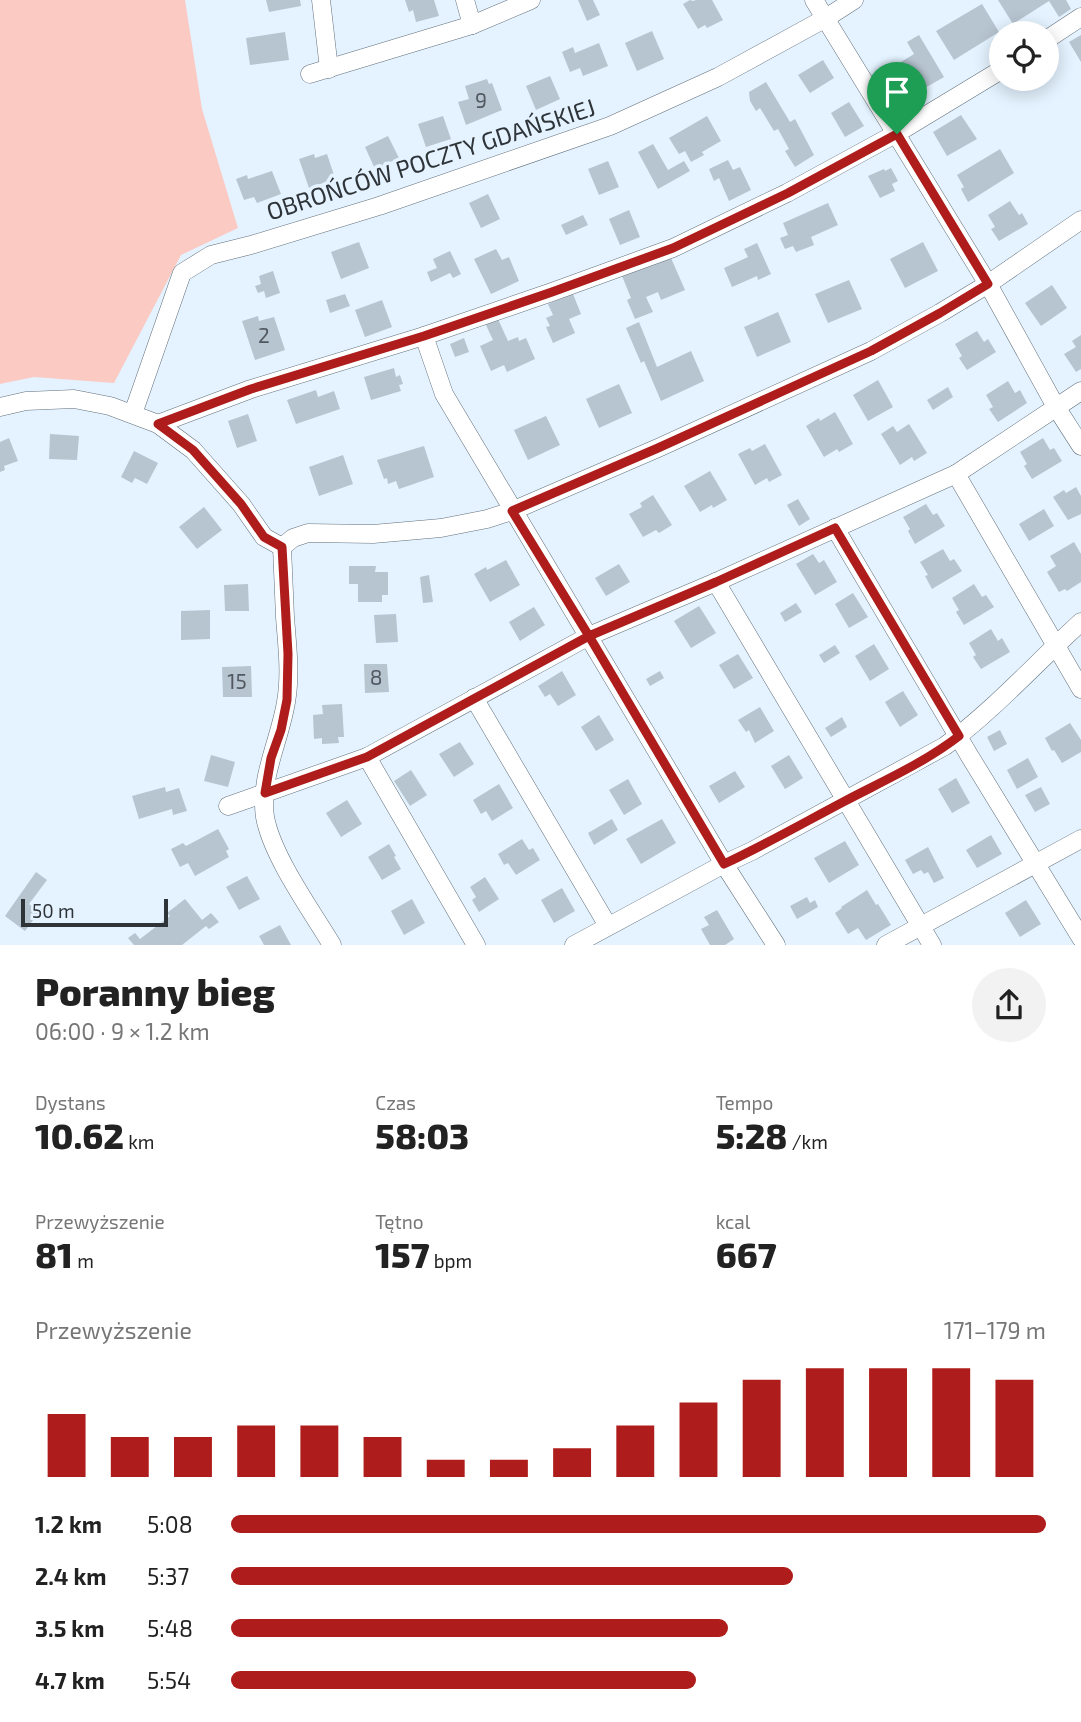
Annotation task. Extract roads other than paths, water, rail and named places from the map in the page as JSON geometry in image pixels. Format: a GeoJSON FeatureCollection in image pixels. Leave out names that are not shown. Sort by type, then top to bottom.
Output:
{"type":"FeatureCollection","features":[{"type":"Feature","properties":{"kind":"street"},"geometry":{"type":"LineString","coordinates":[[321,0],[328,69]]}},
{"type":"Feature","properties":{"kind":"street"},"geometry":{"type":"LineString","coordinates":[[465,0],[472,25]]}},
{"type":"Feature","properties":{"kind":"street"},"geometry":{"type":"LineString","coordinates":[[310,74],[472,25],[531,0]]}},
{"type":"Feature","properties":{"kind":"street"},"geometry":{"type":"LineString","coordinates":[[814,0],[988,284],[1056,407],[1081,446]]}},
{"type":"Feature","properties":{"kind":"street","name":"OBROŃCÓW POCZTY GDAŃSKIEJ"},"geometry":{"type":"LineString","coordinates":[[132,413],[182,273],[211,255],[379,206],[610,126],[718,77],[854,0]]}},
{"type":"Feature","properties":{"kind":"street"},"geometry":{"type":"LineString","coordinates":[[1059,31],[1081,17]]}},
{"type":"Feature","properties":{"kind":"street"},"geometry":{"type":"LineString","coordinates":[[158,424],[251,389],[424,336],[673,248],[788,193],[897,134],[989,77]]}},
{"type":"Feature","properties":{"kind":"street"},"geometry":{"type":"LineString","coordinates":[[282,547],[293,538],[308,533],[373,534],[441,528],[512,511],[871,351],[988,284],[1081,220]]}},
{"type":"Feature","properties":{"kind":"street"},"geometry":{"type":"LineString","coordinates":[[424,336],[444,394],[724,864],[776,945]]}},
{"type":"Feature","properties":{"kind":"street"},"geometry":{"type":"LineString","coordinates":[[228,806],[367,757],[589,636],[956,474],[1081,391]]}},
{"type":"Feature","properties":{"kind":"street"},"geometry":{"type":"LineString","coordinates":[[0,407],[26,401],[74,399],[110,406],[158,424],[193,450],[241,504],[264,537],[282,547]]}},
{"type":"Feature","properties":{"kind":"street"},"geometry":{"type":"LineString","coordinates":[[956,474],[1081,689]]}},
{"type":"Feature","properties":{"kind":"street"},"geometry":{"type":"LineString","coordinates":[[835,528],[1081,938]]}},
{"type":"Feature","properties":{"kind":"street"},"geometry":{"type":"LineString","coordinates":[[282,547],[288,654],[287,700],[281,730],[271,758],[265,793],[265,817],[273,843],[331,945]]}},
{"type":"Feature","properties":{"kind":"street"},"geometry":{"type":"LineString","coordinates":[[716,582],[932,945]]}},
{"type":"Feature","properties":{"kind":"street"},"geometry":{"type":"LineString","coordinates":[[574,945],[945,747],[1042,661],[1081,622]]}},
{"type":"Feature","properties":{"kind":"street"},"geometry":{"type":"LineString","coordinates":[[474,698],[608,926]]}},
{"type":"Feature","properties":{"kind":"street"},"geometry":{"type":"LineString","coordinates":[[367,757],[476,945]]}},
{"type":"Feature","properties":{"kind":"street"},"geometry":{"type":"LineString","coordinates":[[886,945],[1081,838]]}}]}
